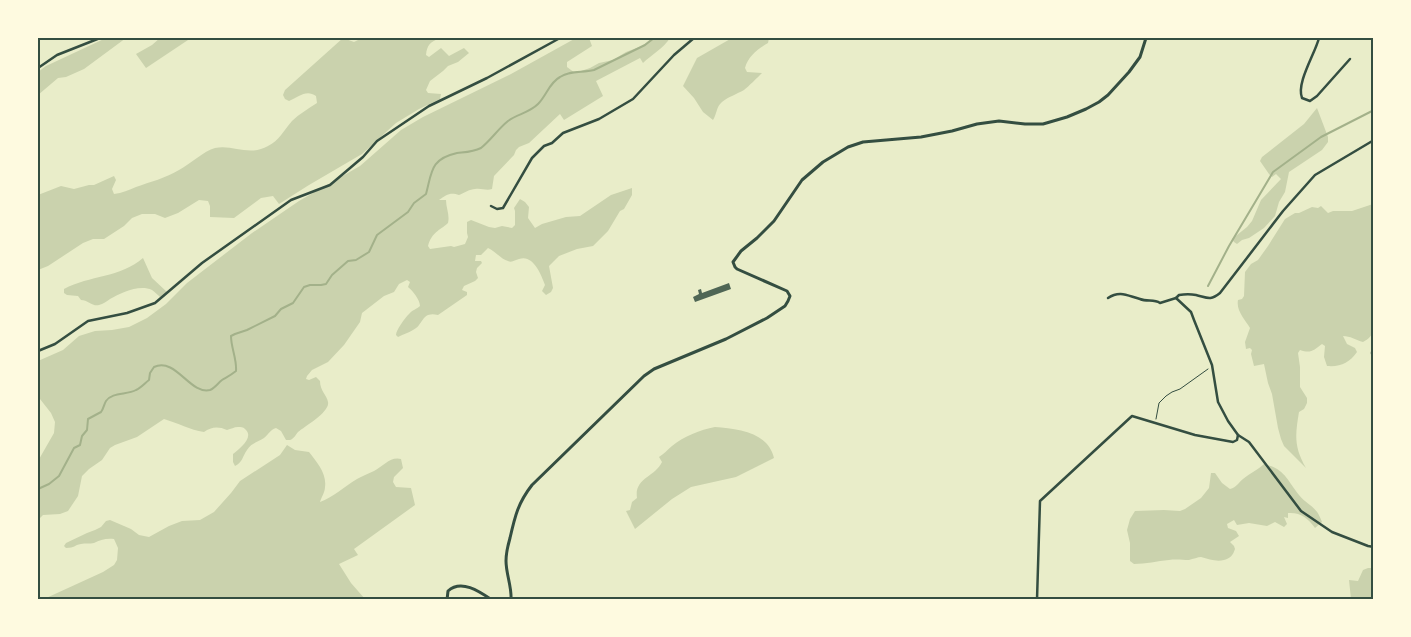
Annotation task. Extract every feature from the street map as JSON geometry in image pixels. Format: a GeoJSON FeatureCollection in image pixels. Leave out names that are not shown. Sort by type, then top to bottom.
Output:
{"type":"FeatureCollection","features":[{"type":"Feature","properties":{"kind":"street"},"geometry":{"type":"LineString","coordinates":[[38,68],[57,55],[100,38]]}},
{"type":"Feature","properties":{"kind":"street"},"geometry":{"type":"LineString","coordinates":[[38,351],[55,344],[88,322],[127,314],[155,303],[202,263],[291,200],[330,185],[363,157],[377,141],[429,106],[487,78],[560,38]]}},
{"type":"Feature","properties":{"kind":"street"},"geometry":{"type":"LineString","coordinates":[[491,206],[497,209],[503,208],[532,158],[544,146],[563,133],[599,119],[633,99],[674,55],[694,38]]}},
{"type":"Feature","properties":{"kind":"street"},"geometry":{"type":"LineString","coordinates":[[511,600],[512,593],[506,561],[508,548],[516,512],[524,494],[532,485],[644,376],[654,369],[726,339],[773,314],[787,304],[790,296],[787,291],[735,268],[733,262],[741,251],[774,221],[802,180],[838,152],[863,142],[952,132],[977,124],[999,121],[1043,124],[1067,117],[1086,109],[1108,95],[1140,57],[1146,38]]}},
{"type":"Feature","properties":{"kind":"street"},"geometry":{"type":"LineString","coordinates":[[1320,38],[1302,83],[1300,95],[1302,98],[1310,102],[1350,59]]}},
{"type":"Feature","properties":{"kind":"street"},"geometry":{"type":"LineString","coordinates":[[1108,298],[1112,295],[1124,294],[1140,299],[1156,300],[1160,303],[1176,298],[1179,294],[1196,295],[1206,299],[1214,298],[1220,293],[1289,204],[1315,175],[1374,140]]}},
{"type":"Feature","properties":{"kind":"street"},"geometry":{"type":"LineString","coordinates":[[1176,298],[1190,312],[1212,365],[1218,402],[1238,435],[1249,442],[1301,512],[1332,532],[1374,547]]}},
{"type":"Feature","properties":{"kind":"street"},"geometry":{"type":"LineString","coordinates":[[1374,339],[1372,353],[1374,365]]}},
{"type":"Feature","properties":{"kind":"street"},"geometry":{"type":"LineString","coordinates":[[1037,600],[1040,501],[1132,416],[1195,435],[1233,442],[1237,440],[1238,435]]}},
{"type":"Feature","properties":{"kind":"street"},"geometry":{"type":"LineString","coordinates":[[447,600],[448,591],[460,585],[467,586],[492,600]]}},
{"type":"Feature","properties":{"kind":"path"},"geometry":{"type":"LineString","coordinates":[[1155,422],[1160,403],[1166,396],[1200,376],[1212,365]]}},
{"type":"Feature","properties":{"kind":"green space"},"geometry":{"type":"Polygon","coordinates":[[[106,38],[126,38],[84,69],[66,77],[58,78],[38,95],[38,72],[46,66],[106,38]]]}},
{"type":"Feature","properties":{"kind":"green space"},"geometry":{"type":"Polygon","coordinates":[[[160,38],[191,38],[146,68],[136,54],[160,38]]]}},
{"type":"Feature","properties":{"kind":"green space"},"geometry":{"type":"Polygon","coordinates":[[[343,38],[354,42],[362,38],[440,38],[430,44],[426,55],[429,57],[441,48],[449,56],[464,48],[469,53],[458,62],[448,66],[430,81],[426,90],[428,93],[441,94],[440,99],[396,123],[362,154],[279,204],[273,196],[261,198],[234,218],[210,217],[208,201],[199,200],[178,213],[165,218],[155,214],[142,214],[132,218],[124,226],[104,239],[93,239],[83,243],[48,266],[38,270],[38,195],[61,186],[74,189],[94,185],[114,176],[116,180],[112,189],[114,194],[117,194],[169,175],[215,148],[254,150],[272,144],[295,118],[317,103],[316,96],[309,93],[302,94],[289,101],[283,95],[285,90],[343,38]]]}},
{"type":"Feature","properties":{"kind":"green space"},"geometry":{"type":"Polygon","coordinates":[[[576,38],[589,38],[592,46],[567,62],[567,67],[575,73],[599,63],[613,60],[626,52],[642,46],[652,38],[670,38],[643,63],[640,58],[596,81],[603,96],[564,120],[560,114],[529,143],[519,147],[494,176],[492,189],[473,189],[459,195],[448,194],[439,200],[446,200],[449,217],[448,223],[434,235],[428,246],[430,249],[465,244],[468,237],[467,222],[471,220],[489,227],[502,226],[512,228],[515,225],[514,208],[520,199],[529,207],[528,218],[535,228],[566,217],[580,216],[611,195],[632,188],[632,195],[624,209],[620,211],[608,231],[593,246],[577,249],[559,256],[549,266],[553,288],[551,292],[546,295],[542,291],[545,285],[539,271],[528,259],[524,258],[509,262],[488,248],[481,255],[476,255],[475,261],[481,261],[482,263],[477,268],[478,278],[464,286],[462,290],[467,292],[467,295],[438,315],[428,315],[417,328],[398,337],[396,333],[403,321],[420,306],[416,296],[408,287],[410,282],[407,280],[399,284],[394,292],[384,296],[362,313],[360,322],[344,345],[328,362],[312,370],[307,376],[306,379],[309,380],[316,377],[320,381],[328,406],[298,432],[294,438],[286,440],[281,431],[276,428],[250,446],[241,461],[235,466],[233,454],[245,443],[248,436],[248,432],[244,428],[237,427],[227,430],[215,428],[204,432],[164,419],[137,437],[110,448],[102,460],[82,476],[78,496],[68,511],[60,514],[43,515],[38,520],[38,461],[54,433],[55,422],[51,413],[38,399],[38,361],[63,350],[79,336],[95,331],[129,327],[147,318],[166,304],[187,283],[252,233],[299,201],[360,166],[401,130],[423,117],[511,74],[576,38]]]}},
{"type":"Feature","properties":{"kind":"green space"},"geometry":{"type":"Polygon","coordinates":[[[732,38],[769,38],[768,43],[751,56],[745,68],[747,72],[762,73],[744,90],[722,102],[713,120],[703,112],[683,86],[697,58],[732,38]]]}},
{"type":"Feature","properties":{"kind":"green space"},"geometry":{"type":"Polygon","coordinates":[[[1317,108],[1328,137],[1328,142],[1322,150],[1289,172],[1285,192],[1279,202],[1275,216],[1264,228],[1237,244],[1232,239],[1252,221],[1261,200],[1281,179],[1276,174],[1272,177],[1269,174],[1260,161],[1262,157],[1304,124],[1317,108]]]}},
{"type":"Feature","properties":{"kind":"green space"},"geometry":{"type":"Polygon","coordinates":[[[1373,204],[1374,330],[1370,337],[1363,342],[1343,336],[1347,344],[1355,348],[1357,352],[1348,362],[1341,365],[1327,366],[1324,357],[1325,346],[1322,344],[1312,351],[1300,350],[1298,353],[1300,387],[1307,398],[1307,403],[1304,409],[1299,412],[1296,441],[1299,454],[1306,468],[1284,446],[1278,428],[1264,364],[1254,366],[1252,350],[1250,348],[1246,349],[1245,342],[1250,328],[1238,304],[1238,300],[1244,296],[1245,272],[1251,264],[1258,260],[1285,219],[1295,213],[1321,206],[1328,213],[1333,211],[1352,211],[1373,204]]]}},
{"type":"Feature","properties":{"kind":"green space"},"geometry":{"type":"Polygon","coordinates":[[[143,258],[152,278],[167,292],[161,298],[152,290],[142,288],[125,292],[97,305],[81,300],[78,296],[64,293],[64,289],[74,284],[115,273],[143,258]]]}},
{"type":"Feature","properties":{"kind":"green space"},"geometry":{"type":"Polygon","coordinates":[[[715,427],[742,431],[759,437],[771,449],[774,458],[736,477],[691,487],[672,499],[635,529],[626,511],[630,510],[632,502],[637,498],[637,491],[642,482],[659,467],[662,462],[659,457],[687,436],[715,427]]]}},
{"type":"Feature","properties":{"kind":"green space"},"geometry":{"type":"Polygon","coordinates":[[[287,445],[295,450],[309,452],[321,468],[325,482],[320,502],[390,460],[401,459],[403,468],[394,477],[393,482],[396,487],[411,488],[415,505],[354,549],[358,555],[339,564],[351,583],[365,599],[44,599],[103,572],[114,565],[117,560],[118,548],[114,539],[81,544],[69,548],[64,546],[66,543],[101,527],[106,521],[110,520],[131,529],[139,535],[149,537],[182,521],[200,520],[214,512],[240,481],[280,455],[287,445]]]}},
{"type":"Feature","properties":{"kind":"green space"},"geometry":{"type":"Polygon","coordinates":[[[1264,464],[1277,469],[1285,476],[1299,495],[1315,509],[1322,522],[1315,528],[1303,516],[1292,513],[1288,513],[1288,518],[1284,517],[1287,524],[1284,527],[1275,522],[1267,526],[1249,523],[1237,525],[1234,520],[1227,524],[1228,528],[1236,531],[1239,536],[1230,542],[1235,549],[1231,556],[1221,561],[1201,557],[1189,560],[1143,564],[1134,564],[1130,561],[1130,543],[1127,530],[1130,519],[1135,511],[1180,511],[1201,498],[1209,488],[1211,473],[1215,473],[1222,483],[1230,489],[1264,464]]]}},
{"type":"Feature","properties":{"kind":"green space"},"geometry":{"type":"Polygon","coordinates":[[[1373,568],[1373,599],[1351,599],[1349,580],[1358,581],[1363,570],[1373,568]]]}},
{"type":"Feature","properties":{"kind":"building"},"geometry":{"type":"Polygon","coordinates":[[[729,283],[731,289],[695,302],[693,297],[699,294],[698,290],[701,289],[702,293],[729,283]]]}},
{"type":"Feature","properties":{"kind":"waterway"},"geometry":{"type":"LineString","coordinates":[[38,489],[49,484],[59,476],[74,448],[80,445],[82,436],[87,430],[88,419],[101,412],[109,398],[138,389],[149,380],[150,373],[154,367],[162,365],[176,371],[196,387],[203,390],[212,389],[236,371],[231,336],[275,316],[281,309],[293,303],[304,287],[326,284],[332,275],[348,261],[356,260],[369,252],[377,235],[408,212],[414,203],[426,194],[431,173],[442,159],[457,153],[481,148],[508,121],[538,104],[553,82],[564,75],[572,72],[594,70],[645,45],[654,38]]}},
{"type":"Feature","properties":{"kind":"waterway"},"geometry":{"type":"LineString","coordinates":[[1208,286],[1229,246],[1273,172],[1321,137],[1374,110]]}}]}
